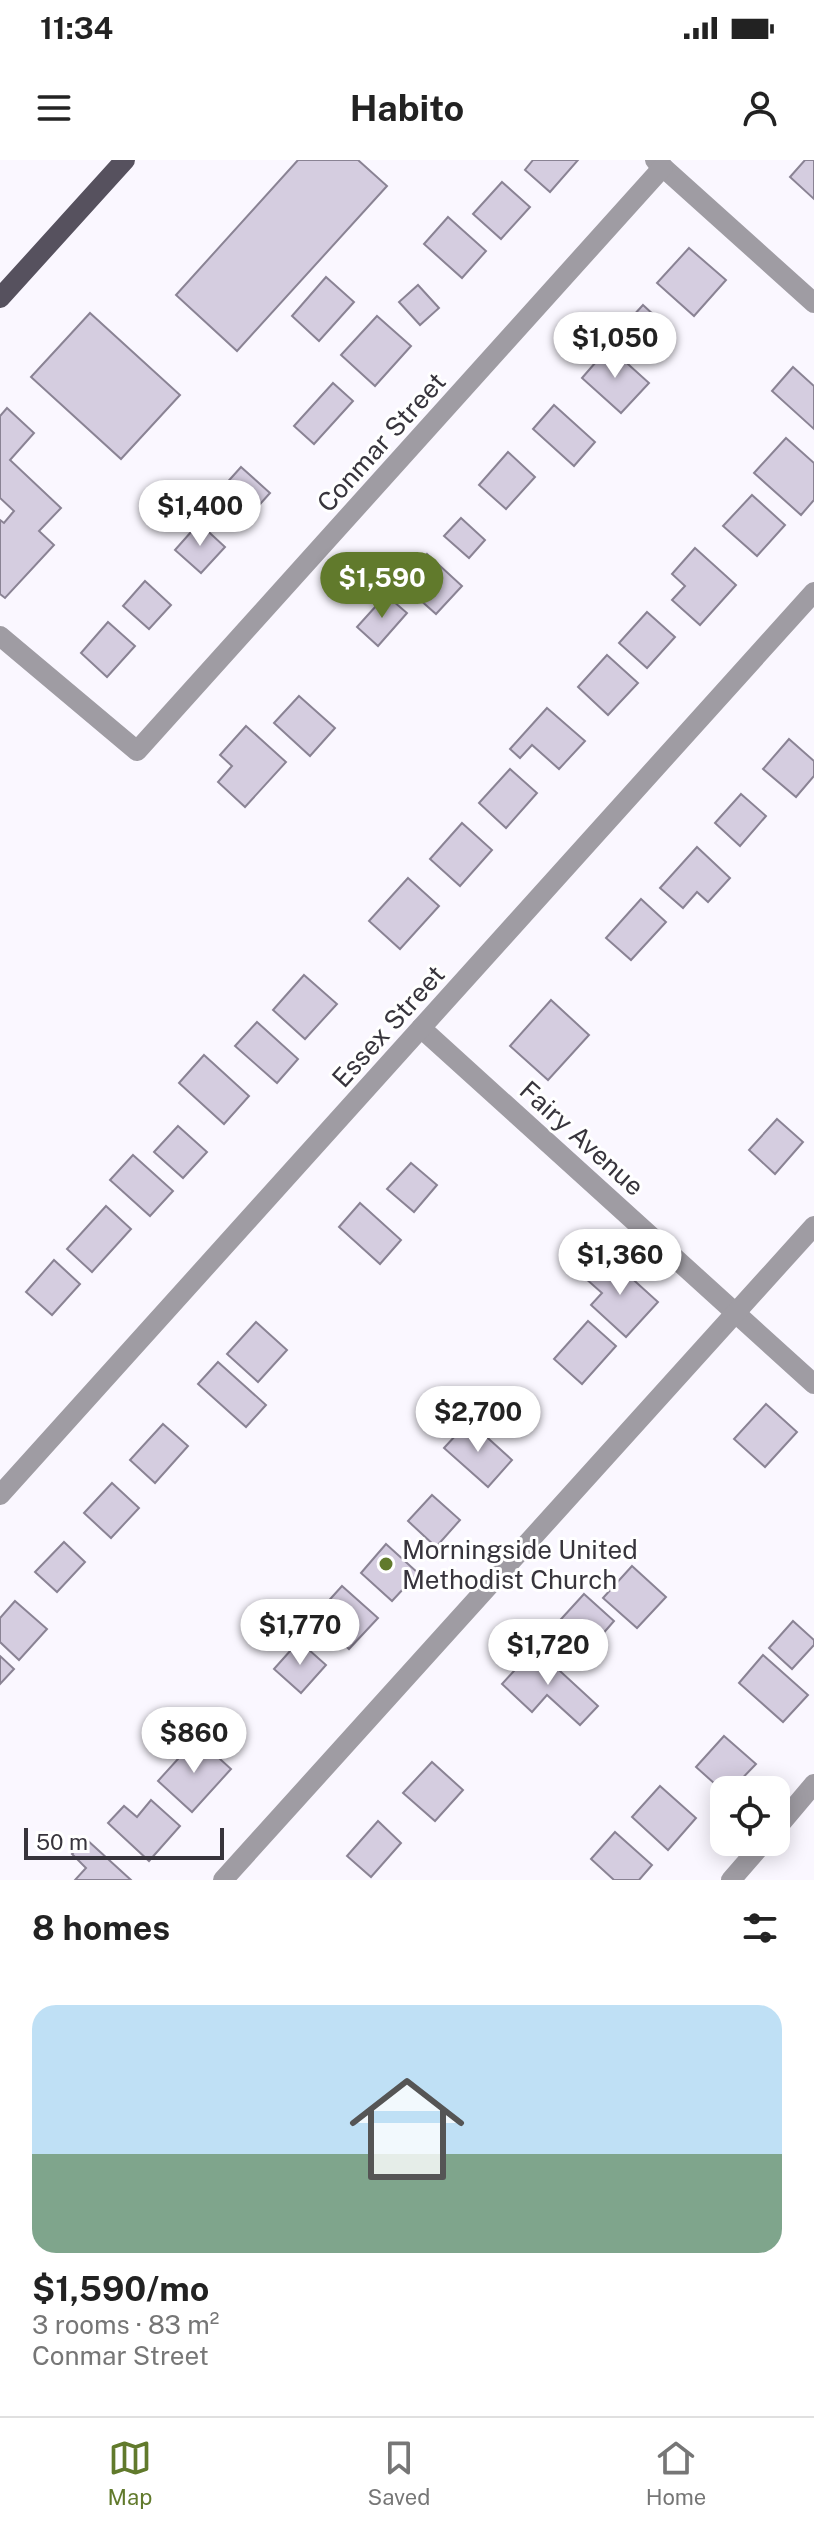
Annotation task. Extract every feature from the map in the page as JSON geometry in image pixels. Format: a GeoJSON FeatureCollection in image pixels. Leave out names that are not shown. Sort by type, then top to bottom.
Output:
{"type":"FeatureCollection","features":[{"type":"Feature","properties":{"kind":"main road"},"geometry":{"type":"LineString","coordinates":[[0,298],[125,160]]}},
{"type":"Feature","properties":{"kind":"street"},"geometry":{"type":"LineString","coordinates":[[659,164],[814,303]]}},
{"type":"Feature","properties":{"kind":"street","name":"Conmar Street"},"geometry":{"type":"LineString","coordinates":[[0,636],[137,751],[659,164]]}},
{"type":"Feature","properties":{"kind":"street","name":"Essex Street"},"geometry":{"type":"LineString","coordinates":[[0,1495],[814,592]]}},
{"type":"Feature","properties":{"kind":"street","name":"Fairy Avenue"},"geometry":{"type":"LineString","coordinates":[[421,1028],[814,1384]]}},
{"type":"Feature","properties":{"kind":"street"},"geometry":{"type":"LineString","coordinates":[[223,1880],[814,1226]]}},
{"type":"Feature","properties":{"kind":"street"},"geometry":{"type":"LineString","coordinates":[[790,1812],[814,1784]]}},
{"type":"Feature","properties":{"kind":"street"},"geometry":{"type":"LineString","coordinates":[[731,1880],[752,1856]]}},
{"type":"Feature","properties":{"kind":"building"},"geometry":{"type":"Polygon","coordinates":[[[298,160],[358,160],[387,186],[237,351],[176,295],[298,160]]]}},
{"type":"Feature","properties":{"kind":"building"},"geometry":{"type":"Polygon","coordinates":[[[533,160],[578,160],[550,192],[525,170],[533,160]]]}},
{"type":"Feature","properties":{"kind":"building"},"geometry":{"type":"Polygon","coordinates":[[[805,160],[814,160],[814,199],[790,177],[805,160]]]}},
{"type":"Feature","properties":{"kind":"building"},"geometry":{"type":"Polygon","coordinates":[[[502,182],[530,207],[501,239],[473,214],[502,182]]]}},
{"type":"Feature","properties":{"kind":"building"},"geometry":{"type":"Polygon","coordinates":[[[448,217],[486,251],[462,278],[424,244],[448,217]]]}},
{"type":"Feature","properties":{"kind":"building"},"geometry":{"type":"Polygon","coordinates":[[[689,248],[726,280],[694,316],[657,283],[689,248]]]}},
{"type":"Feature","properties":{"kind":"building"},"geometry":{"type":"Polygon","coordinates":[[[326,277],[354,302],[319,341],[292,316],[326,277]]]}},
{"type":"Feature","properties":{"kind":"building"},"geometry":{"type":"Polygon","coordinates":[[[418,285],[439,308],[420,325],[399,302],[418,285]]]}},
{"type":"Feature","properties":{"kind":"building"},"geometry":{"type":"Polygon","coordinates":[[[643,305],[668,328],[646,352],[621,329],[643,305]]]}},
{"type":"Feature","properties":{"kind":"building"},"geometry":{"type":"Polygon","coordinates":[[[90,313],[180,395],[121,459],[31,377],[90,313]]]}},
{"type":"Feature","properties":{"kind":"building"},"geometry":{"type":"Polygon","coordinates":[[[377,316],[411,346],[375,386],[341,355],[377,316]]]}},
{"type":"Feature","properties":{"kind":"building"},"geometry":{"type":"Polygon","coordinates":[[[609,347],[649,383],[621,413],[582,378],[609,347]]]}},
{"type":"Feature","properties":{"kind":"building"},"geometry":{"type":"Polygon","coordinates":[[[793,367],[814,386],[814,429],[772,391],[793,367]]]}},
{"type":"Feature","properties":{"kind":"building"},"geometry":{"type":"Polygon","coordinates":[[[333,383],[353,401],[314,444],[294,426],[333,383]]]}},
{"type":"Feature","properties":{"kind":"building"},"geometry":{"type":"Polygon","coordinates":[[[554,405],[595,442],[574,466],[533,429],[554,405]]]}},
{"type":"Feature","properties":{"kind":"building"},"geometry":{"type":"Polygon","coordinates":[[[7,408],[34,433],[10,460],[61,508],[39,531],[54,545],[5,598],[0,594],[0,520],[4,523],[14,511],[0,498],[0,416],[7,408]]]}},
{"type":"Feature","properties":{"kind":"building"},"geometry":{"type":"Polygon","coordinates":[[[786,438],[814,463],[814,500],[801,515],[754,473],[786,438]]]}},
{"type":"Feature","properties":{"kind":"building"},"geometry":{"type":"Polygon","coordinates":[[[508,452],[535,477],[506,509],[479,485],[508,452]]]}},
{"type":"Feature","properties":{"kind":"building"},"geometry":{"type":"Polygon","coordinates":[[[241,467],[270,493],[244,522],[215,496],[241,467]]]}},
{"type":"Feature","properties":{"kind":"building"},"geometry":{"type":"Polygon","coordinates":[[[752,495],[785,525],[757,556],[723,526],[752,495]]]}},
{"type":"Feature","properties":{"kind":"building"},"geometry":{"type":"Polygon","coordinates":[[[461,518],[485,540],[469,558],[444,536],[461,518]]]}},
{"type":"Feature","properties":{"kind":"building"},"geometry":{"type":"Polygon","coordinates":[[[199,523],[225,547],[201,573],[175,550],[199,523]]]}},
{"type":"Feature","properties":{"kind":"building"},"geometry":{"type":"Polygon","coordinates":[[[695,548],[736,585],[700,625],[672,600],[685,586],[672,574],[695,548]]]}},
{"type":"Feature","properties":{"kind":"building"},"geometry":{"type":"Polygon","coordinates":[[[427,554],[462,586],[436,614],[401,583],[427,554]]]}},
{"type":"Feature","properties":{"kind":"building"},"geometry":{"type":"Polygon","coordinates":[[[145,581],[171,605],[149,629],[123,606],[145,581]]]}},
{"type":"Feature","properties":{"kind":"building"},"geometry":{"type":"Polygon","coordinates":[[[386,595],[407,613],[378,646],[357,627],[386,595]]]}},
{"type":"Feature","properties":{"kind":"building"},"geometry":{"type":"Polygon","coordinates":[[[647,612],[675,637],[647,668],[619,643],[647,612]]]}},
{"type":"Feature","properties":{"kind":"building"},"geometry":{"type":"Polygon","coordinates":[[[108,622],[135,646],[107,677],[81,653],[108,622]]]}},
{"type":"Feature","properties":{"kind":"building"},"geometry":{"type":"Polygon","coordinates":[[[607,655],[638,683],[608,715],[578,687],[607,655]]]}},
{"type":"Feature","properties":{"kind":"building"},"geometry":{"type":"Polygon","coordinates":[[[299,696],[335,728],[310,756],[274,723],[299,696]]]}},
{"type":"Feature","properties":{"kind":"building"},"geometry":{"type":"Polygon","coordinates":[[[547,708],[585,741],[559,769],[532,745],[520,758],[510,749],[547,708]]]}},
{"type":"Feature","properties":{"kind":"building"},"geometry":{"type":"Polygon","coordinates":[[[246,726],[286,762],[245,807],[218,782],[232,766],[220,755],[246,726]]]}},
{"type":"Feature","properties":{"kind":"building"},"geometry":{"type":"Polygon","coordinates":[[[789,739],[814,761],[814,776],[796,797],[763,769],[789,739]]]}},
{"type":"Feature","properties":{"kind":"building"},"geometry":{"type":"Polygon","coordinates":[[[510,769],[537,793],[506,828],[479,803],[510,769]]]}},
{"type":"Feature","properties":{"kind":"building"},"geometry":{"type":"Polygon","coordinates":[[[741,794],[766,816],[740,846],[715,823],[741,794]]]}},
{"type":"Feature","properties":{"kind":"building"},"geometry":{"type":"Polygon","coordinates":[[[462,823],[492,850],[460,886],[430,859],[462,823]]]}},
{"type":"Feature","properties":{"kind":"building"},"geometry":{"type":"Polygon","coordinates":[[[697,847],[730,878],[708,902],[697,892],[683,908],[660,888],[697,847]]]}},
{"type":"Feature","properties":{"kind":"building"},"geometry":{"type":"Polygon","coordinates":[[[408,878],[439,906],[400,949],[369,921],[408,878]]]}},
{"type":"Feature","properties":{"kind":"building"},"geometry":{"type":"Polygon","coordinates":[[[641,899],[666,922],[631,960],[606,938],[641,899]]]}},
{"type":"Feature","properties":{"kind":"building"},"geometry":{"type":"Polygon","coordinates":[[[304,975],[337,1004],[305,1039],[273,1010],[304,975]]]}},
{"type":"Feature","properties":{"kind":"building"},"geometry":{"type":"Polygon","coordinates":[[[551,1000],[589,1035],[548,1080],[510,1046],[551,1000]]]}},
{"type":"Feature","properties":{"kind":"building"},"geometry":{"type":"Polygon","coordinates":[[[257,1022],[298,1059],[277,1083],[235,1046],[257,1022]]]}},
{"type":"Feature","properties":{"kind":"building"},"geometry":{"type":"Polygon","coordinates":[[[204,1055],[249,1096],[224,1124],[179,1083],[204,1055]]]}},
{"type":"Feature","properties":{"kind":"building"},"geometry":{"type":"Polygon","coordinates":[[[777,1119],[803,1142],[775,1174],[749,1150],[777,1119]]]}},
{"type":"Feature","properties":{"kind":"building"},"geometry":{"type":"Polygon","coordinates":[[[178,1126],[207,1152],[183,1178],[154,1152],[178,1126]]]}},
{"type":"Feature","properties":{"kind":"building"},"geometry":{"type":"Polygon","coordinates":[[[133,1155],[173,1191],[150,1216],[110,1180],[133,1155]]]}},
{"type":"Feature","properties":{"kind":"building"},"geometry":{"type":"Polygon","coordinates":[[[411,1163],[437,1185],[414,1212],[387,1189],[411,1163]]]}},
{"type":"Feature","properties":{"kind":"building"},"geometry":{"type":"Polygon","coordinates":[[[360,1203],[401,1240],[380,1264],[339,1227],[360,1203]]]}},
{"type":"Feature","properties":{"kind":"building"},"geometry":{"type":"Polygon","coordinates":[[[106,1206],[131,1229],[92,1272],[67,1249],[106,1206]]]}},
{"type":"Feature","properties":{"kind":"building"},"geometry":{"type":"Polygon","coordinates":[[[606,1255],[658,1302],[626,1337],[591,1305],[602,1293],[585,1278],[606,1255]]]}},
{"type":"Feature","properties":{"kind":"building"},"geometry":{"type":"Polygon","coordinates":[[[54,1260],[80,1284],[52,1315],[26,1292],[54,1260]]]}},
{"type":"Feature","properties":{"kind":"building"},"geometry":{"type":"Polygon","coordinates":[[[588,1321],[616,1346],[582,1384],[554,1359],[588,1321]]]}},
{"type":"Feature","properties":{"kind":"building"},"geometry":{"type":"Polygon","coordinates":[[[256,1322],[287,1350],[258,1382],[227,1354],[256,1322]]]}},
{"type":"Feature","properties":{"kind":"building"},"geometry":{"type":"Polygon","coordinates":[[[218,1362],[266,1405],[246,1427],[198,1384],[218,1362]]]}},
{"type":"Feature","properties":{"kind":"building"},"geometry":{"type":"Polygon","coordinates":[[[766,1404],[797,1432],[765,1467],[734,1439],[766,1404]]]}},
{"type":"Feature","properties":{"kind":"building"},"geometry":{"type":"Polygon","coordinates":[[[469,1421],[512,1460],[488,1487],[444,1448],[469,1421]]]}},
{"type":"Feature","properties":{"kind":"building"},"geometry":{"type":"Polygon","coordinates":[[[163,1424],[188,1446],[155,1483],[130,1460],[163,1424]]]}},
{"type":"Feature","properties":{"kind":"building"},"geometry":{"type":"Polygon","coordinates":[[[112,1483],[139,1508],[111,1538],[84,1513],[112,1483]]]}},
{"type":"Feature","properties":{"kind":"building"},"geometry":{"type":"Polygon","coordinates":[[[432,1495],[460,1520],[436,1547],[408,1521],[432,1495]]]}},
{"type":"Feature","properties":{"kind":"building"},"geometry":{"type":"Polygon","coordinates":[[[64,1542],[85,1562],[57,1592],[35,1572],[64,1542]]]}},
{"type":"Feature","properties":{"kind":"building"},"geometry":{"type":"Polygon","coordinates":[[[386,1544],[418,1573],[392,1601],[361,1573],[386,1544]]]}},
{"type":"Feature","properties":{"kind":"building"},"geometry":{"type":"Polygon","coordinates":[[[632,1566],[666,1597],[637,1628],[603,1598],[632,1566]]]}},
{"type":"Feature","properties":{"kind":"building"},"geometry":{"type":"Polygon","coordinates":[[[342,1586],[378,1618],[349,1649],[314,1617],[342,1586]]]}},
{"type":"Feature","properties":{"kind":"building"},"geometry":{"type":"Polygon","coordinates":[[[584,1594],[614,1621],[573,1668],[542,1640],[584,1594]]]}},
{"type":"Feature","properties":{"kind":"building"},"geometry":{"type":"Polygon","coordinates":[[[15,1601],[47,1629],[19,1660],[0,1642],[0,1618],[15,1601]]]}},
{"type":"Feature","properties":{"kind":"building"},"geometry":{"type":"Polygon","coordinates":[[[793,1621],[814,1640],[814,1645],[792,1669],[769,1648],[793,1621]]]}},
{"type":"Feature","properties":{"kind":"building"},"geometry":{"type":"Polygon","coordinates":[[[299,1641],[326,1665],[301,1693],[274,1669],[299,1641]]]}},
{"type":"Feature","properties":{"kind":"building"},"geometry":{"type":"Polygon","coordinates":[[[535,1648],[598,1706],[580,1725],[547,1695],[532,1712],[502,1684],[535,1648]]]}},
{"type":"Feature","properties":{"kind":"building"},"geometry":{"type":"Polygon","coordinates":[[[763,1655],[808,1695],[783,1722],[739,1683],[763,1655]]]}},
{"type":"Feature","properties":{"kind":"building"},"geometry":{"type":"Polygon","coordinates":[[[0,1656],[14,1669],[0,1684],[0,1656]]]}},
{"type":"Feature","properties":{"kind":"building"},"geometry":{"type":"Polygon","coordinates":[[[724,1736],[756,1764],[744,1776],[710,1776],[710,1780],[696,1767],[724,1736]]]}},
{"type":"Feature","properties":{"kind":"building"},"geometry":{"type":"Polygon","coordinates":[[[197,1738],[231,1769],[192,1812],[158,1781],[197,1738]]]}},
{"type":"Feature","properties":{"kind":"building"},"geometry":{"type":"Polygon","coordinates":[[[432,1762],[463,1790],[435,1821],[403,1793],[432,1762]]]}},
{"type":"Feature","properties":{"kind":"building"},"geometry":{"type":"Polygon","coordinates":[[[660,1786],[696,1818],[668,1850],[632,1817],[660,1786]]]}},
{"type":"Feature","properties":{"kind":"building"},"geometry":{"type":"Polygon","coordinates":[[[151,1800],[180,1826],[149,1861],[108,1823],[124,1806],[137,1817],[151,1800]]]}},
{"type":"Feature","properties":{"kind":"building"},"geometry":{"type":"Polygon","coordinates":[[[378,1821],[401,1843],[371,1877],[347,1856],[378,1821]]]}},
{"type":"Feature","properties":{"kind":"building"},"geometry":{"type":"Polygon","coordinates":[[[615,1832],[652,1865],[639,1880],[614,1880],[591,1859],[615,1832]]]}},
{"type":"Feature","properties":{"kind":"building"},"geometry":{"type":"Polygon","coordinates":[[[86,1839],[131,1880],[75,1880],[86,1868],[72,1854],[86,1839]]]}},
{"type":"Feature","properties":{"kind":"place","name":"Morningside United Methodist Church"},"geometry":{"type":"Point","coordinates":[386,1564]}}]}
